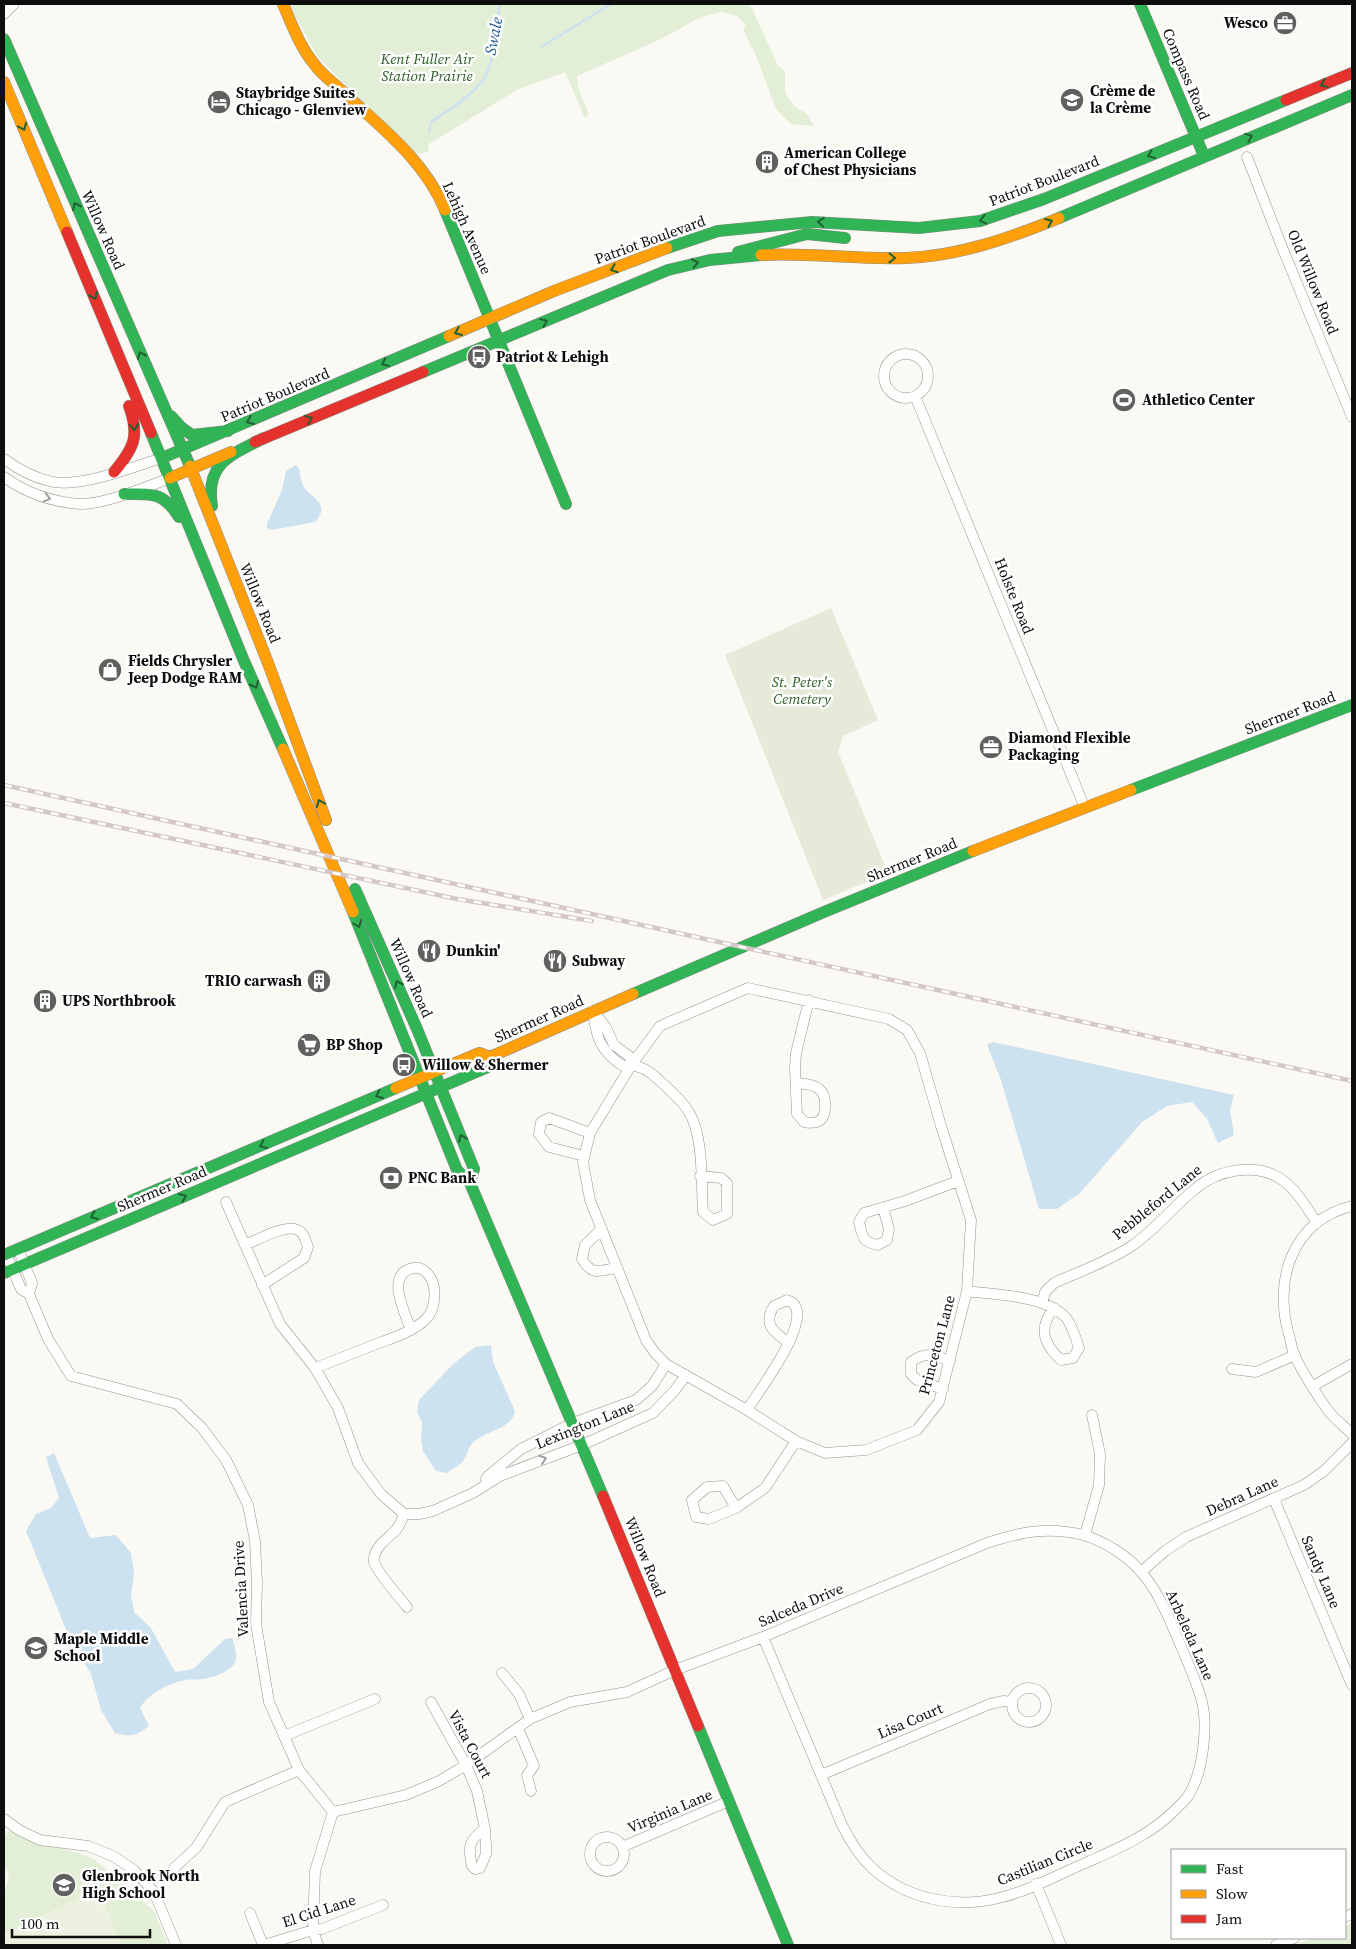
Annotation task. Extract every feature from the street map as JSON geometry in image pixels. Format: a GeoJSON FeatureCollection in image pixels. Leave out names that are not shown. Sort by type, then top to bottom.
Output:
{"type":"FeatureCollection","features":[{"type":"Feature","properties":{"kind":"main road","name":"Lehigh Avenue"},"geometry":{"type":"LineString","coordinates":[[283,4],[298,39],[315,66],[400,145],[423,171],[441,200],[566,504]]}},
{"type":"Feature","properties":{"kind":"main road","name":"Compass Road"},"geometry":{"type":"LineString","coordinates":[[1140,4],[1204,156]]}},
{"type":"Feature","properties":{"kind":"main road","name":"Willow Road"},"geometry":{"type":"LineString","coordinates":[[4,39],[191,469],[268,663],[314,790],[474,1169],[470,1183]]}},
{"type":"Feature","properties":{"kind":"main road","name":"Patriot Boulevard"},"geometry":{"type":"LineString","coordinates":[[162,458],[491,318],[687,240],[718,231],[812,222],[919,228],[980,221],[1044,199],[1352,72]]}},
{"type":"Feature","properties":{"kind":"main road","name":"Willow Road"},"geometry":{"type":"LineString","coordinates":[[4,82],[162,458],[244,661],[326,846],[457,1170],[470,1183],[573,1423],[788,1945]]}},
{"type":"Feature","properties":{"kind":"main road"},"geometry":{"type":"LineString","coordinates":[[170,478],[668,270],[694,262],[780,254],[920,257],[946,255],[982,247],[1046,223],[1352,95]]}},
{"type":"Feature","properties":{"kind":"main road"},"geometry":{"type":"LineString","coordinates":[[846,224],[845,238],[859,256]]}},
{"type":"Feature","properties":{"kind":"main road"},"geometry":{"type":"LineString","coordinates":[[716,259],[800,235],[845,238]]}},
{"type":"Feature","properties":{"kind":"main road"},"geometry":{"type":"LineString","coordinates":[[108,331],[109,359],[136,422],[135,437],[130,453],[114,472]]}},
{"type":"Feature","properties":{"kind":"main road"},"geometry":{"type":"LineString","coordinates":[[160,399],[175,421],[192,435],[228,431]]}},
{"type":"Feature","properties":{"kind":"main road"},"geometry":{"type":"LineString","coordinates":[[264,438],[222,462],[211,475],[209,485],[210,504],[252,605],[268,663]]}},
{"type":"Feature","properties":{"kind":"main road"},"geometry":{"type":"LineString","coordinates":[[124,494],[157,494],[167,499],[191,540],[232,640],[244,661]]}},
{"type":"Feature","properties":{"kind":"main road","name":"Shermer Road"},"geometry":{"type":"LineString","coordinates":[[5,1255],[434,1071],[479,1053],[490,1057],[869,893],[1352,705]]}},
{"type":"Feature","properties":{"kind":"main road","name":"Shermer Road"},"geometry":{"type":"LineString","coordinates":[[8,1271],[488,1067],[490,1057]]}},
{"type":"Feature","properties":{"kind":"street"},"geometry":{"type":"LineString","coordinates":[[4,7],[8,4]]}},
{"type":"Feature","properties":{"kind":"street"},"geometry":{"type":"LineString","coordinates":[[4,14],[14,4]]}},
{"type":"Feature","properties":{"kind":"street","name":"Old Willow Road"},"geometry":{"type":"LineString","coordinates":[[1247,157],[1352,417]]}},
{"type":"Feature","properties":{"kind":"street"},"geometry":{"type":"LineString","coordinates":[[909,354],[916,357],[926,367],[927,380],[921,392],[915,396],[904,398],[897,396],[887,387],[884,373],[890,361],[896,357],[909,354]]}},
{"type":"Feature","properties":{"kind":"street","name":"Holste Road"},"geometry":{"type":"LineString","coordinates":[[915,396],[1085,808]]}},
{"type":"Feature","properties":{"kind":"street","name":"Patriot Boulevard"},"geometry":{"type":"LineString","coordinates":[[4,459],[21,471],[50,482],[86,482],[162,458]]}},
{"type":"Feature","properties":{"kind":"street"},"geometry":{"type":"LineString","coordinates":[[4,477],[28,492],[52,499],[82,504],[124,494],[170,478]]}},
{"type":"Feature","properties":{"kind":"street","name":"Princeton Lane"},"geometry":{"type":"LineString","coordinates":[[748,988],[809,1000],[890,1019],[907,1030],[920,1053],[940,1126],[971,1220],[967,1291],[939,1402],[917,1430],[866,1450],[825,1453],[796,1441],[747,1410],[666,1364],[655,1353],[646,1340],[601,1230],[590,1200],[583,1162],[590,1133],[632,1064],[660,1026],[748,988]]}},
{"type":"Feature","properties":{"kind":"street"},"geometry":{"type":"LineString","coordinates":[[796,1083],[796,1053],[809,1000]]}},
{"type":"Feature","properties":{"kind":"street"},"geometry":{"type":"LineString","coordinates":[[593,1011],[605,1026],[614,1045],[629,1056],[632,1064],[653,1074],[689,1112],[698,1132],[700,1176]]}},
{"type":"Feature","properties":{"kind":"street"},"geometry":{"type":"LineString","coordinates":[[584,1156],[549,1147],[539,1134],[541,1122],[549,1118],[590,1133]]}},
{"type":"Feature","properties":{"kind":"street","name":"Pebbleford Lane"},"geometry":{"type":"LineString","coordinates":[[1042,1303],[1045,1292],[1054,1283],[1131,1246],[1146,1235],[1196,1188],[1215,1176],[1235,1170],[1258,1171],[1280,1179],[1298,1196],[1317,1223]]}},
{"type":"Feature","properties":{"kind":"street"},"geometry":{"type":"LineString","coordinates":[[883,1208],[958,1181]]}},
{"type":"Feature","properties":{"kind":"street"},"geometry":{"type":"LineString","coordinates":[[226,1202],[280,1324],[315,1368],[338,1408],[358,1464],[381,1494],[404,1514],[398,1529],[380,1545],[374,1559],[377,1568],[407,1607]]}},
{"type":"Feature","properties":{"kind":"street"},"geometry":{"type":"LineString","coordinates":[[1352,1206],[1330,1215],[1317,1223],[1300,1241],[1289,1260],[1284,1284],[1283,1315],[1294,1355],[1330,1413],[1352,1434]]}},
{"type":"Feature","properties":{"kind":"street"},"geometry":{"type":"LineString","coordinates":[[245,1246],[284,1228],[297,1229],[303,1234],[308,1247],[304,1258],[262,1285]]}},
{"type":"Feature","properties":{"kind":"street"},"geometry":{"type":"LineString","coordinates":[[601,1230],[585,1245],[582,1259],[587,1268],[595,1272],[616,1268]]}},
{"type":"Feature","properties":{"kind":"street","name":"Valencia Drive"},"geometry":{"type":"LineString","coordinates":[[18,1249],[32,1284],[29,1294]]}},
{"type":"Feature","properties":{"kind":"street","name":"Valencia Drive"},"geometry":{"type":"LineString","coordinates":[[5,1255],[8,1271],[21,1289],[29,1294],[48,1339],[71,1376],[177,1404],[202,1428],[226,1460],[248,1505],[255,1541],[256,1624],[269,1702],[299,1770],[333,1812]]}},
{"type":"Feature","properties":{"kind":"street"},"geometry":{"type":"LineString","coordinates":[[315,1368],[411,1330],[428,1317],[432,1310],[435,1292],[434,1284],[424,1270],[417,1268],[411,1268],[402,1274],[398,1281],[397,1290],[411,1330]]}},
{"type":"Feature","properties":{"kind":"street"},"geometry":{"type":"LineString","coordinates":[[967,1291],[1042,1303],[1054,1308],[1066,1319],[1075,1333],[1079,1348],[1073,1358],[1061,1360],[1052,1352],[1045,1338],[1044,1325],[1047,1316],[1054,1308]]}},
{"type":"Feature","properties":{"kind":"street"},"geometry":{"type":"LineString","coordinates":[[747,1410],[789,1343]]}},
{"type":"Feature","properties":{"kind":"street"},"geometry":{"type":"LineString","coordinates":[[943,1390],[917,1380],[911,1374],[911,1362],[920,1355],[935,1355],[950,1361]]}},
{"type":"Feature","properties":{"kind":"street"},"geometry":{"type":"LineString","coordinates":[[1232,1369],[1256,1372],[1294,1355]]}},
{"type":"Feature","properties":{"kind":"street","name":"Lexington Lane"},"geometry":{"type":"LineString","coordinates":[[483,1487],[488,1476],[521,1449],[573,1423],[636,1400],[652,1386],[666,1364]]}},
{"type":"Feature","properties":{"kind":"street"},"geometry":{"type":"LineString","coordinates":[[1313,1386],[1352,1364]]}},
{"type":"Feature","properties":{"kind":"street","name":"Lexington Lane"},"geometry":{"type":"LineString","coordinates":[[404,1514],[419,1514],[433,1511],[483,1487],[500,1476],[582,1445],[652,1413],[675,1390],[686,1375]]}},
{"type":"Feature","properties":{"kind":"street"},"geometry":{"type":"LineString","coordinates":[[1085,1536],[1099,1485],[1100,1454],[1092,1415]]}},
{"type":"Feature","properties":{"kind":"street"},"geometry":{"type":"LineString","coordinates":[[736,1508],[765,1488],[796,1441]]}},
{"type":"Feature","properties":{"kind":"street","name":"Debra Lane"},"geometry":{"type":"LineString","coordinates":[[1141,1572],[1165,1551],[1186,1537],[1304,1485],[1324,1471],[1352,1443]]}},
{"type":"Feature","properties":{"kind":"street"},"geometry":{"type":"LineString","coordinates":[[515,1454],[522,1467]]}},
{"type":"Feature","properties":{"kind":"street","name":"Sandy Lane"},"geometry":{"type":"LineString","coordinates":[[1274,1498],[1352,1685]]}},
{"type":"Feature","properties":{"kind":"street","name":"Salceda Drive"},"geometry":{"type":"LineString","coordinates":[[333,1812],[406,1795],[439,1781],[466,1765],[530,1719],[570,1702],[627,1692],[675,1670],[763,1637],[987,1543],[1017,1533],[1054,1530],[1085,1536]]}},
{"type":"Feature","properties":{"kind":"street","name":"Arbeleda Lane"},"geometry":{"type":"LineString","coordinates":[[1085,1536],[1116,1550],[1141,1572],[1161,1600],[1191,1669],[1202,1703],[1204,1734],[1201,1764],[1196,1779]]}},
{"type":"Feature","properties":{"kind":"street","name":"Castilian Circle"},"geometry":{"type":"LineString","coordinates":[[763,1637],[842,1825],[854,1846],[872,1868],[896,1885],[926,1898],[944,1902],[973,1903],[1000,1898],[1134,1842],[1164,1821],[1190,1794],[1196,1779]]}},
{"type":"Feature","properties":{"kind":"street"},"geometry":{"type":"LineString","coordinates":[[502,1673],[519,1694],[530,1719]]}},
{"type":"Feature","properties":{"kind":"street"},"geometry":{"type":"LineString","coordinates":[[284,1736],[375,1699]]}},
{"type":"Feature","properties":{"kind":"street","name":"Lisa Court"},"geometry":{"type":"LineString","coordinates":[[821,1775],[990,1704],[1004,1701],[1012,1702]]}},
{"type":"Feature","properties":{"kind":"street","name":"Vista Court"},"geometry":{"type":"LineString","coordinates":[[431,1702],[466,1765],[477,1791],[485,1829]]}},
{"type":"Feature","properties":{"kind":"street"},"geometry":{"type":"LineString","coordinates":[[518,1728],[534,1766],[527,1775],[531,1791]]}},
{"type":"Feature","properties":{"kind":"street"},"geometry":{"type":"LineString","coordinates":[[174,1868],[196,1848],[225,1802],[299,1770]]}},
{"type":"Feature","properties":{"kind":"street","name":"Virginia Lane"},"geometry":{"type":"LineString","coordinates":[[622,1847],[729,1802]]}},
{"type":"Feature","properties":{"kind":"street"},"geometry":{"type":"LineString","coordinates":[[318,1945],[313,1930],[315,1870],[333,1812]]}},
{"type":"Feature","properties":{"kind":"street"},"geometry":{"type":"LineString","coordinates":[[4,1819],[19,1830],[40,1840],[88,1846],[112,1856],[134,1870],[154,1892],[176,1945]]}},
{"type":"Feature","properties":{"kind":"street"},"geometry":{"type":"LineString","coordinates":[[1036,1884],[1062,1945]]}},
{"type":"Feature","properties":{"kind":"street","name":"El Cid Lane"},"geometry":{"type":"LineString","coordinates":[[250,1913],[264,1945],[322,1929],[383,1905]]}},
{"type":"Feature","properties":{"kind":"street"},"geometry":{"type":"LineString","coordinates":[[1276,1945],[1291,1939]]}},
{"type":"Feature","properties":{"kind":"green space","name":"Kent Fuller Air Station Prairie"},"geometry":{"type":"Polygon","coordinates":[[[289,4],[750,4],[778,66],[785,71],[785,92],[794,106],[807,114],[814,126],[791,124],[776,109],[755,53],[743,30],[746,25],[737,16],[721,12],[701,17],[661,39],[577,76],[579,90],[589,114],[585,118],[565,72],[517,90],[429,144],[428,152],[418,154],[317,56],[289,4]]]}},
{"type":"Feature","properties":{"kind":"green space","name":"St. Peter's Cemetery"},"geometry":{"type":"Polygon","coordinates":[[[831,608],[878,720],[843,736],[838,752],[888,873],[823,900],[725,655],[831,608]]]}},
{"type":"Feature","properties":{"kind":"green space","name":"Glenbrook North High School"},"geometry":{"type":"Polygon","coordinates":[[[9,1831],[93,1858],[154,1911],[168,1945],[4,1945],[4,1895],[9,1876],[4,1863],[4,1835],[9,1831]]]}},
{"type":"Feature","properties":{"kind":"green space"},"geometry":{"type":"Polygon","coordinates":[[[99,1889],[121,1945],[4,1945],[4,1933],[99,1889]]]}},
{"type":"Feature","properties":{"kind":"green space"},"geometry":{"type":"Polygon","coordinates":[[[1352,1923],[1352,1945],[1295,1945],[1312,1939],[1346,1939],[1346,1926],[1352,1923]]]}},
{"type":"Feature","properties":{"kind":"water"},"geometry":{"type":"Polygon","coordinates":[[[296,465],[305,488],[320,505],[320,515],[315,522],[272,530],[267,528],[282,490],[286,471],[296,465]]]}},
{"type":"Feature","properties":{"kind":"water"},"geometry":{"type":"Polygon","coordinates":[[[993,1042],[1234,1095],[1230,1110],[1234,1135],[1218,1143],[1207,1119],[1192,1102],[1167,1106],[1142,1122],[1080,1193],[1057,1209],[1039,1209],[1001,1080],[987,1045],[993,1042]]]}},
{"type":"Feature","properties":{"kind":"water"},"geometry":{"type":"Polygon","coordinates":[[[491,1345],[493,1362],[515,1411],[513,1417],[504,1426],[480,1437],[473,1443],[458,1466],[447,1473],[436,1471],[423,1451],[421,1439],[422,1422],[417,1412],[419,1400],[453,1364],[475,1347],[491,1345]]]}},
{"type":"Feature","properties":{"kind":"water"},"geometry":{"type":"Polygon","coordinates":[[[54,1453],[90,1538],[116,1535],[131,1553],[134,1574],[131,1595],[134,1612],[151,1628],[175,1672],[193,1669],[225,1639],[232,1638],[235,1647],[234,1664],[224,1672],[206,1678],[186,1680],[154,1693],[140,1708],[149,1726],[133,1735],[115,1733],[101,1710],[91,1674],[70,1639],[26,1531],[36,1514],[51,1508],[59,1498],[46,1457],[54,1453]]]}},
{"type":"Feature","properties":{"kind":"waterway","name":"Swale"},"geometry":{"type":"LineString","coordinates":[[429,131],[431,122],[468,96],[485,77],[493,52],[499,4]]}},
{"type":"Feature","properties":{"kind":"waterway"},"geometry":{"type":"LineString","coordinates":[[541,47],[611,4]]}},
{"type":"Feature","properties":{"kind":"railway"},"geometry":{"type":"LineString","coordinates":[[4,785],[1352,1081]]}},
{"type":"Feature","properties":{"kind":"railway"},"geometry":{"type":"LineString","coordinates":[[4,803],[457,899],[592,921]]}},
{"type":"Feature","properties":{"kind":"traffic: fast"},"geometry":{"type":"LineString","coordinates":[[1140,4],[1204,156]]}},
{"type":"Feature","properties":{"kind":"traffic: fast"},"geometry":{"type":"LineString","coordinates":[[4,39],[190,466]]}},
{"type":"Feature","properties":{"kind":"traffic: fast"},"geometry":{"type":"LineString","coordinates":[[1059,218],[1352,95]]}},
{"type":"Feature","properties":{"kind":"traffic: fast"},"geometry":{"type":"LineString","coordinates":[[667,248],[718,231],[812,222],[919,228],[980,221],[1044,199],[1286,100]]}},
{"type":"Feature","properties":{"kind":"traffic: fast"},"geometry":{"type":"LineString","coordinates":[[445,210],[566,504]]}},
{"type":"Feature","properties":{"kind":"traffic: fast"},"geometry":{"type":"LineString","coordinates":[[738,252],[807,234],[845,238]]}},
{"type":"Feature","properties":{"kind":"traffic: fast"},"geometry":{"type":"LineString","coordinates":[[423,372],[668,270],[710,260],[761,255]]}},
{"type":"Feature","properties":{"kind":"traffic: fast"},"geometry":{"type":"LineString","coordinates":[[162,458],[449,336]]}},
{"type":"Feature","properties":{"kind":"traffic: fast"},"geometry":{"type":"LineString","coordinates":[[171,416],[182,428],[192,435],[228,431]]}},
{"type":"Feature","properties":{"kind":"traffic: fast"},"geometry":{"type":"LineString","coordinates":[[151,433],[244,661],[283,749]]}},
{"type":"Feature","properties":{"kind":"traffic: fast"},"geometry":{"type":"LineString","coordinates":[[212,506],[211,491],[213,480],[223,462],[264,438]]}},
{"type":"Feature","properties":{"kind":"traffic: fast"},"geometry":{"type":"LineString","coordinates":[[124,494],[149,494],[162,498],[179,517]]}},
{"type":"Feature","properties":{"kind":"traffic: fast"},"geometry":{"type":"LineString","coordinates":[[1131,790],[1352,705]]}},
{"type":"Feature","properties":{"kind":"traffic: fast"},"geometry":{"type":"LineString","coordinates":[[633,994],[824,912],[973,851]]}},
{"type":"Feature","properties":{"kind":"traffic: fast"},"geometry":{"type":"LineString","coordinates":[[355,889],[417,1029],[474,1169],[470,1183]]}},
{"type":"Feature","properties":{"kind":"traffic: fast"},"geometry":{"type":"LineString","coordinates":[[353,912],[457,1170],[470,1183],[603,1496]]}},
{"type":"Feature","properties":{"kind":"traffic: fast"},"geometry":{"type":"LineString","coordinates":[[4,1273],[488,1067],[490,1057]]}},
{"type":"Feature","properties":{"kind":"traffic: fast"},"geometry":{"type":"LineString","coordinates":[[4,1255],[396,1088]]}},
{"type":"Feature","properties":{"kind":"traffic: fast"},"geometry":{"type":"LineString","coordinates":[[698,1726],[788,1945]]}},
{"type":"Feature","properties":{"kind":"traffic: slow"},"geometry":{"type":"LineString","coordinates":[[283,4],[301,43],[318,69],[387,132],[414,160],[436,192],[445,210]]}},
{"type":"Feature","properties":{"kind":"traffic: slow"},"geometry":{"type":"LineString","coordinates":[[4,82],[67,232]]}},
{"type":"Feature","properties":{"kind":"traffic: slow"},"geometry":{"type":"LineString","coordinates":[[761,255],[797,254],[869,258],[926,257],[984,245],[1059,218]]}},
{"type":"Feature","properties":{"kind":"traffic: slow"},"geometry":{"type":"LineString","coordinates":[[449,336],[554,291],[667,248]]}},
{"type":"Feature","properties":{"kind":"traffic: slow"},"geometry":{"type":"LineString","coordinates":[[170,478],[231,452]]}},
{"type":"Feature","properties":{"kind":"traffic: slow"},"geometry":{"type":"LineString","coordinates":[[190,466],[268,663],[326,820]]}},
{"type":"Feature","properties":{"kind":"traffic: slow"},"geometry":{"type":"LineString","coordinates":[[283,749],[353,912]]}},
{"type":"Feature","properties":{"kind":"traffic: slow"},"geometry":{"type":"LineString","coordinates":[[973,851],[1131,790]]}},
{"type":"Feature","properties":{"kind":"traffic: slow"},"geometry":{"type":"LineString","coordinates":[[396,1088],[479,1053],[490,1057],[633,994]]}},
{"type":"Feature","properties":{"kind":"traffic: jam"},"geometry":{"type":"LineString","coordinates":[[1286,100],[1352,73]]}},
{"type":"Feature","properties":{"kind":"traffic: jam"},"geometry":{"type":"LineString","coordinates":[[67,232],[151,433]]}},
{"type":"Feature","properties":{"kind":"traffic: jam"},"geometry":{"type":"LineString","coordinates":[[255,442],[423,372]]}},
{"type":"Feature","properties":{"kind":"traffic: jam"},"geometry":{"type":"LineString","coordinates":[[114,472],[126,456],[133,441],[134,426],[129,406]]}},
{"type":"Feature","properties":{"kind":"traffic: jam"},"geometry":{"type":"LineString","coordinates":[[603,1496],[698,1726]]}},
{"type":"Feature","properties":{"kind":"place","name":"Wesco"},"geometry":{"type":"Point","coordinates":[1285,23]}},
{"type":"Feature","properties":{"kind":"place","name":"Crème de la Crème"},"geometry":{"type":"Point","coordinates":[1072,100]}},
{"type":"Feature","properties":{"kind":"place","name":"Staybridge Suites Chicago - Glenview"},"geometry":{"type":"Point","coordinates":[219,102]}},
{"type":"Feature","properties":{"kind":"place","name":"American College of Chest Physicians"},"geometry":{"type":"Point","coordinates":[767,162]}},
{"type":"Feature","properties":{"kind":"place","name":"Patriot & Lehigh"},"geometry":{"type":"Point","coordinates":[479,357]}},
{"type":"Feature","properties":{"kind":"place","name":"Athletico Center"},"geometry":{"type":"Point","coordinates":[1124,400]}},
{"type":"Feature","properties":{"kind":"place","name":"Fields Chrysler Jeep Dodge RAM"},"geometry":{"type":"Point","coordinates":[110,670]}},
{"type":"Feature","properties":{"kind":"place","name":"Diamond Flexible Packaging"},"geometry":{"type":"Point","coordinates":[991,747]}},
{"type":"Feature","properties":{"kind":"place","name":"Dunkin'"},"geometry":{"type":"Point","coordinates":[429,951]}},
{"type":"Feature","properties":{"kind":"place","name":"Subway"},"geometry":{"type":"Point","coordinates":[555,961]}},
{"type":"Feature","properties":{"kind":"place","name":"TRIO carwash"},"geometry":{"type":"Point","coordinates":[319,981]}},
{"type":"Feature","properties":{"kind":"place","name":"UPS Northbrook"},"geometry":{"type":"Point","coordinates":[45,1001]}},
{"type":"Feature","properties":{"kind":"place","name":"BP Shop"},"geometry":{"type":"Point","coordinates":[309,1045]}},
{"type":"Feature","properties":{"kind":"place","name":"Willow & Shermer"},"geometry":{"type":"Point","coordinates":[404,1065]}},
{"type":"Feature","properties":{"kind":"place","name":"PNC Bank"},"geometry":{"type":"Point","coordinates":[391,1178]}},
{"type":"Feature","properties":{"kind":"place","name":"Maple Middle School"},"geometry":{"type":"Point","coordinates":[36,1648]}},
{"type":"Feature","properties":{"kind":"place","name":"Glenbrook North High School"},"geometry":{"type":"Point","coordinates":[64,1885]}}]}
